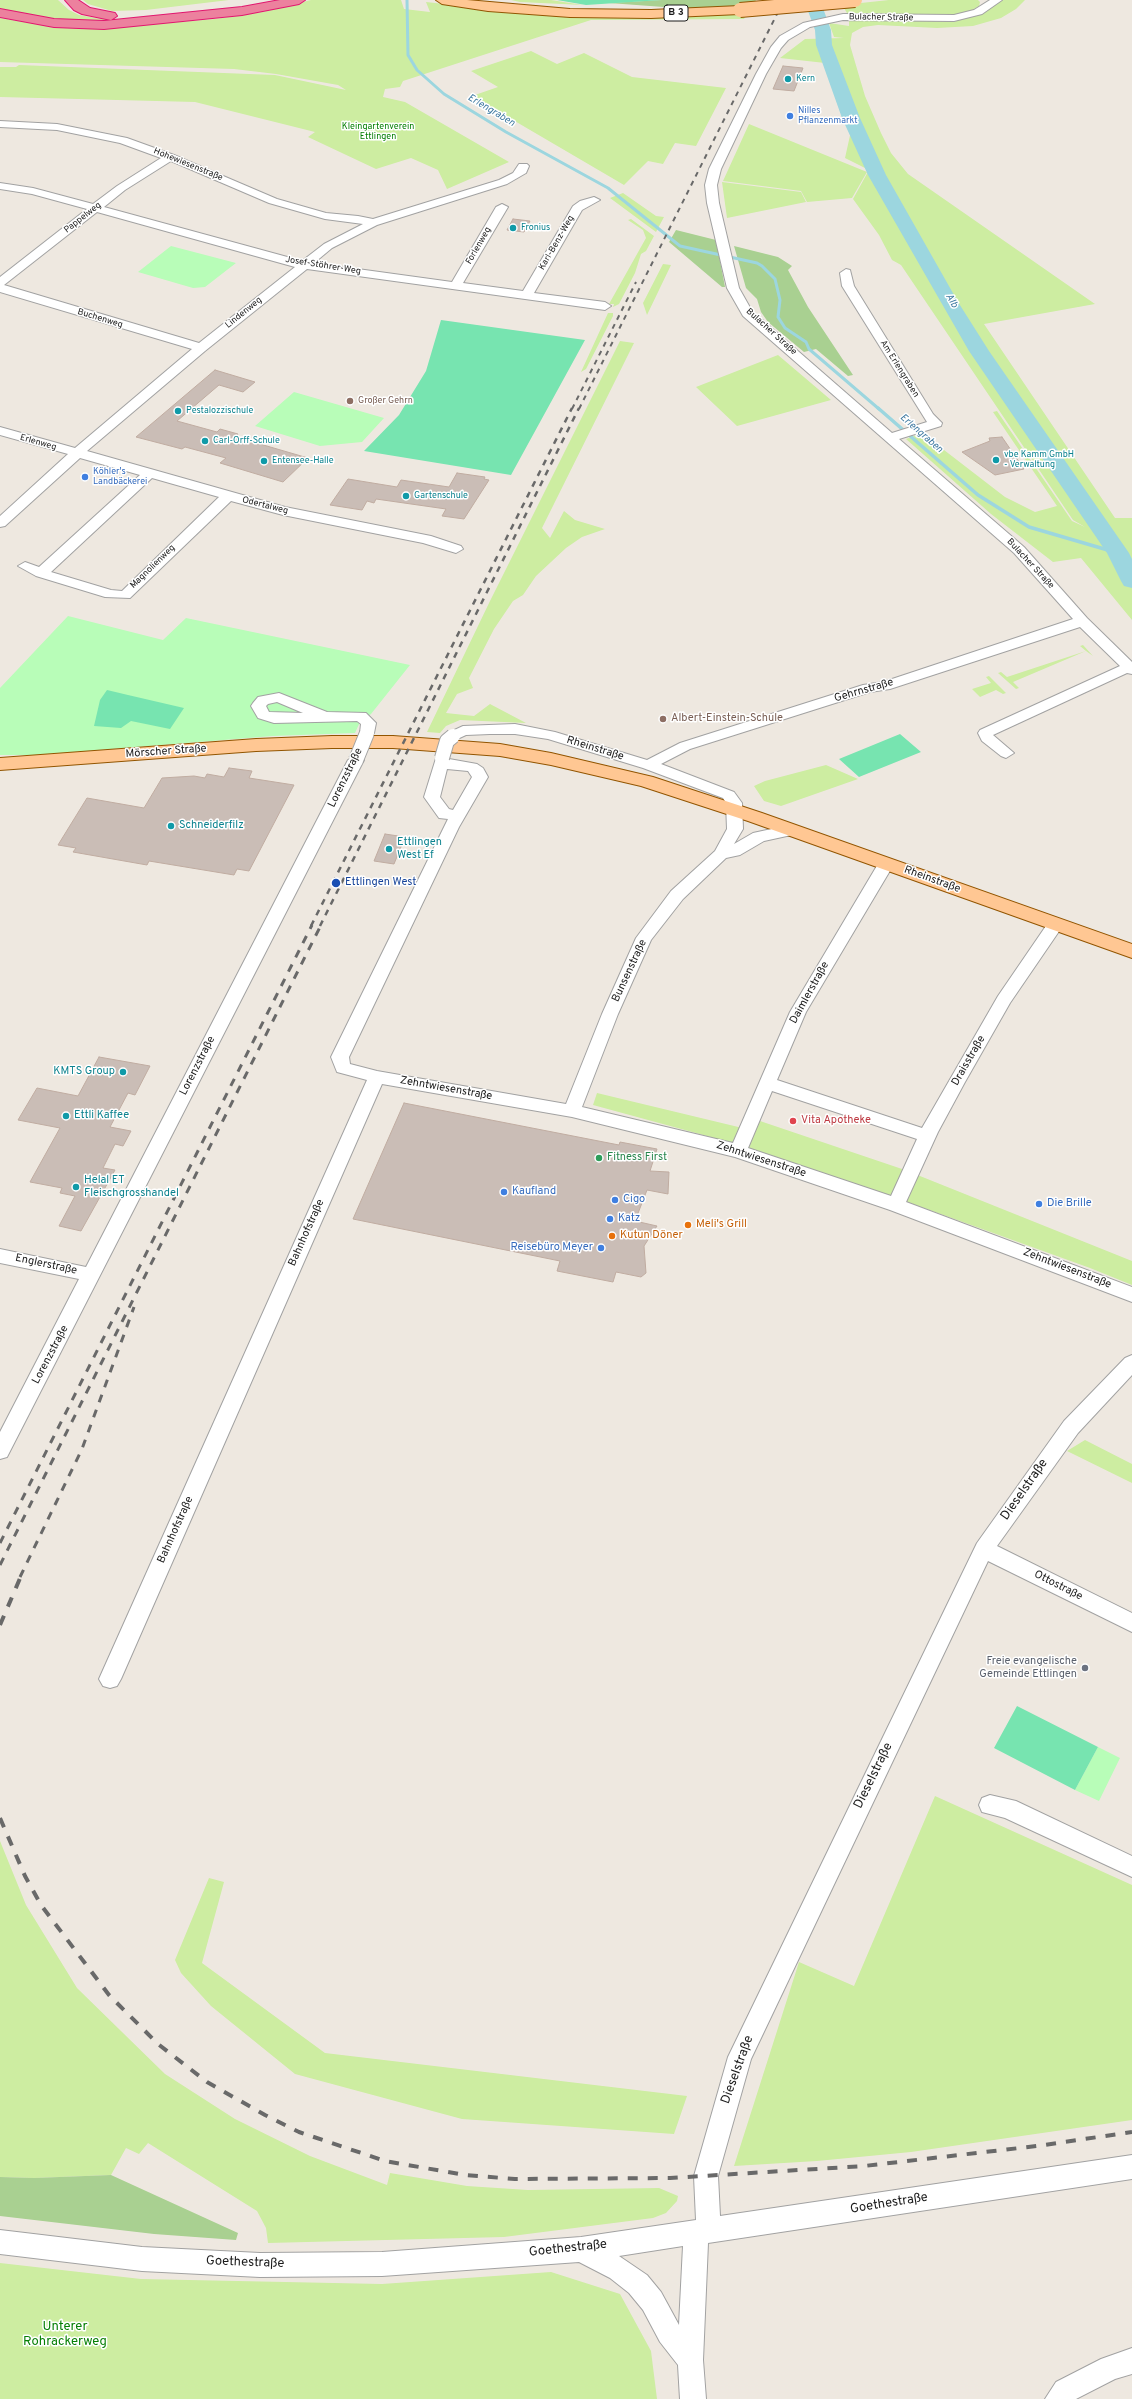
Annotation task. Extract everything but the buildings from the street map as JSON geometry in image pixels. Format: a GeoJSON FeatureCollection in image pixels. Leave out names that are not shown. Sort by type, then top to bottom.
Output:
{"type":"FeatureCollection","features":[{"type":"Feature","properties":{"kind":"highway"},"geometry":{"type":"LineString","coordinates":[[71,0],[78,7],[86,11],[112,16],[144,16],[242,6],[277,0]]}},
{"type":"Feature","properties":{"kind":"highway"},"geometry":{"type":"LineString","coordinates":[[242,6],[265,0]]}},
{"type":"Feature","properties":{"kind":"highway"},"geometry":{"type":"LineString","coordinates":[[0,13],[59,23],[104,25],[242,12],[299,0]]}},
{"type":"Feature","properties":{"kind":"main road","name":"B 3"},"geometry":{"type":"LineString","coordinates":[[442,0],[527,10],[613,13],[690,13],[855,0]]}},
{"type":"Feature","properties":{"kind":"main road","name":"B 3"},"geometry":{"type":"LineString","coordinates":[[482,0],[613,13]]}},
{"type":"Feature","properties":{"kind":"main road","name":"Mörscher Straße"},"geometry":{"type":"LineString","coordinates":[[0,764],[256,745],[332,742]]}},
{"type":"Feature","properties":{"kind":"main road","name":"Rheinstraße"},"geometry":{"type":"LineString","coordinates":[[332,742],[394,742],[514,752],[646,781],[733,810],[1132,951]]}},
{"type":"Feature","properties":{"kind":"street","name":"Bulacher Straße"},"geometry":{"type":"LineString","coordinates":[[988,1],[978,12],[954,18],[863,16],[828,19],[807,25],[790,33],[776,47],[715,169],[711,192],[736,296],[747,313],[897,436],[1019,550],[1082,621],[1130,669]]}},
{"type":"Feature","properties":{"kind":"street","name":"Hohewiesenstraße"},"geometry":{"type":"LineString","coordinates":[[0,124],[57,127],[90,132],[123,140],[170,157],[273,201],[326,216],[358,219],[372,223]]}},
{"type":"Feature","properties":{"kind":"street","name":"Pappelweg"},"geometry":{"type":"LineString","coordinates":[[0,283],[95,208],[170,157]]}},
{"type":"Feature","properties":{"kind":"street","name":"Lindenweg"},"geometry":{"type":"LineString","coordinates":[[0,523],[76,454],[201,348],[328,246],[372,223],[489,187],[517,175],[522,171],[522,166]]}},
{"type":"Feature","properties":{"kind":"street","name":"Josef-Stöhrer-Weg"},"geometry":{"type":"LineString","coordinates":[[0,186],[14,187],[95,208],[303,265],[605,306]]}},
{"type":"Feature","properties":{"kind":"street","name":"Karl-Benz-Weg"},"geometry":{"type":"LineString","coordinates":[[527,295],[577,208],[594,200]]}},
{"type":"Feature","properties":{"kind":"street","name":"Forlenweg"},"geometry":{"type":"LineString","coordinates":[[456,285],[502,207]]}},
{"type":"Feature","properties":{"kind":"street","name":"Am Erlengraben"},"geometry":{"type":"LineString","coordinates":[[846,273],[848,286],[928,416],[936,423],[916,431],[897,436]]}},
{"type":"Feature","properties":{"kind":"street","name":"Buchenweg"},"geometry":{"type":"LineString","coordinates":[[0,288],[201,348]]}},
{"type":"Feature","properties":{"kind":"street","name":"Erlenweg"},"geometry":{"type":"LineString","coordinates":[[0,431],[76,454]]}},
{"type":"Feature","properties":{"kind":"street","name":"Odertalweg"},"geometry":{"type":"LineString","coordinates":[[76,454],[282,511],[426,539],[456,549]]}},
{"type":"Feature","properties":{"kind":"street"},"geometry":{"type":"LineString","coordinates":[[41,573],[149,474]]}},
{"type":"Feature","properties":{"kind":"street","name":"Magnolienweg"},"geometry":{"type":"LineString","coordinates":[[25,566],[41,573],[110,594],[124,595],[228,497]]}},
{"type":"Feature","properties":{"kind":"street","name":"Gehrnstraße"},"geometry":{"type":"LineString","coordinates":[[648,766],[685,746],[868,688],[885,686],[1082,621]]}},
{"type":"Feature","properties":{"kind":"street"},"geometry":{"type":"LineString","coordinates":[[1006,752],[987,738],[985,733],[1130,669]]}},
{"type":"Feature","properties":{"kind":"street","name":"Lorenzstraße"},"geometry":{"type":"LineString","coordinates":[[0,1451],[356,760],[367,733],[369,723],[361,716],[323,716]]}},
{"type":"Feature","properties":{"kind":"street","name":"Rheinstraße"},"geometry":{"type":"LineString","coordinates":[[442,761],[447,741],[453,736],[474,729],[515,728],[550,735],[648,766],[729,795],[734,803],[733,810]]}},
{"type":"Feature","properties":{"kind":"street"},"geometry":{"type":"LineString","coordinates":[[377,1077],[343,1068],[340,1057],[395,940],[458,814],[480,777],[478,771],[472,767],[442,761],[432,790],[434,801],[444,814],[458,814]]}},
{"type":"Feature","properties":{"kind":"street","name":"Bunsenstraße"},"geometry":{"type":"LineString","coordinates":[[572,1111],[610,1014],[644,938],[676,895],[721,854],[734,829],[733,810]]}},
{"type":"Feature","properties":{"kind":"street","name":"Bunsenstraße"},"geometry":{"type":"LineString","coordinates":[[721,854],[734,851],[759,837],[790,830]]}},
{"type":"Feature","properties":{"kind":"street","name":"Daimlerstraße"},"geometry":{"type":"LineString","coordinates":[[738,1151],[798,1012],[886,864]]}},
{"type":"Feature","properties":{"kind":"street","name":"Draisstraße"},"geometry":{"type":"LineString","coordinates":[[896,1205],[927,1136],[956,1082],[1004,1000],[1056,924]]}},
{"type":"Feature","properties":{"kind":"street","name":"Zehntwiesenstraße"},"geometry":{"type":"LineString","coordinates":[[377,1077],[572,1111],[738,1151],[896,1205],[1132,1294]]}},
{"type":"Feature","properties":{"kind":"street","name":"Bahnhofstraße"},"geometry":{"type":"LineString","coordinates":[[110,1678],[377,1077]]}},
{"type":"Feature","properties":{"kind":"street"},"geometry":{"type":"LineString","coordinates":[[767,1083],[927,1136]]}},
{"type":"Feature","properties":{"kind":"street","name":"Englerstraße"},"geometry":{"type":"LineString","coordinates":[[0,1256],[92,1275]]}},
{"type":"Feature","properties":{"kind":"street","name":"Dieselstraße"},"geometry":{"type":"LineString","coordinates":[[693,2399],[690,2360],[706,2176],[740,2057],[984,1549],[1071,1427],[1132,1363]]}},
{"type":"Feature","properties":{"kind":"street","name":"Ottostraße"},"geometry":{"type":"LineString","coordinates":[[984,1549],[1132,1623]]}},
{"type":"Feature","properties":{"kind":"street"},"geometry":{"type":"LineString","coordinates":[[990,1805],[1008,1808],[1132,1867]]}},
{"type":"Feature","properties":{"kind":"street","name":"Goethestraße"},"geometry":{"type":"LineString","coordinates":[[0,2242],[142,2259],[260,2265],[382,2264],[581,2249],[1132,2168]]}},
{"type":"Feature","properties":{"kind":"street"},"geometry":{"type":"LineString","coordinates":[[581,2249],[619,2269],[638,2284],[652,2301],[669,2333],[690,2360]]}},
{"type":"Feature","properties":{"kind":"street"},"geometry":{"type":"LineString","coordinates":[[1058,2399],[1065,2391],[1110,2368],[1132,2361]]}},
{"type":"Feature","properties":{"kind":"green space"},"geometry":{"type":"Polygon","coordinates":[[[0,0],[58,0],[69,10],[79,15],[101,19],[119,20],[90,22],[48,19],[0,10],[0,0]]]}},
{"type":"Feature","properties":{"kind":"green space"},"geometry":{"type":"Polygon","coordinates":[[[83,0],[229,0],[146,10],[112,11],[88,4],[83,0]]]}},
{"type":"Feature","properties":{"kind":"green space","name":"Kleingartenverein Ettlingen"},"geometry":{"type":"Polygon","coordinates":[[[311,0],[401,0],[404,9],[430,12],[426,2],[517,12],[748,13],[744,19],[591,20],[403,81],[400,87],[385,89],[383,97],[405,102],[509,162],[447,189],[438,170],[411,158],[376,169],[308,137],[315,132],[195,102],[0,97],[0,67],[16,67],[19,65],[275,75],[346,90],[338,85],[276,74],[234,69],[0,62],[0,18],[54,27],[143,25],[215,19],[262,12],[311,0]]]}},
{"type":"Feature","properties":{"kind":"green space"},"geometry":{"type":"Polygon","coordinates":[[[511,0],[551,0],[583,5],[520,2],[511,0]]]}},
{"type":"Feature","properties":{"kind":"green space"},"geometry":{"type":"Polygon","coordinates":[[[557,0],[662,0],[586,5],[557,0]]]}},
{"type":"Feature","properties":{"kind":"green space"},"geometry":{"type":"Polygon","coordinates":[[[662,0],[756,0],[753,5],[691,9],[609,3],[662,0]]]}},
{"type":"Feature","properties":{"kind":"green space"},"geometry":{"type":"Polygon","coordinates":[[[889,0],[978,0],[980,2],[979,6],[971,11],[956,15],[847,13],[842,5],[889,0]]]}},
{"type":"Feature","properties":{"kind":"green space"},"geometry":{"type":"Polygon","coordinates":[[[1000,0],[1025,0],[1016,9],[1001,18],[973,26],[937,28],[878,25],[863,27],[852,33],[850,45],[865,96],[881,133],[891,153],[908,174],[1095,304],[984,324],[1115,518],[1132,518],[1132,620],[1081,558],[1053,562],[991,514],[906,439],[922,433],[1005,497],[1035,512],[1057,506],[993,412],[997,411],[1072,521],[1085,527],[1073,520],[901,265],[892,260],[879,235],[853,199],[869,170],[845,158],[853,122],[829,44],[825,40],[834,64],[780,58],[805,39],[844,38],[834,37],[829,23],[849,26],[849,20],[882,19],[953,22],[984,13],[1000,0]]]}},
{"type":"Feature","properties":{"kind":"green space"},"geometry":{"type":"Polygon","coordinates":[[[272,4],[175,16],[126,19],[272,4]]]}},
{"type":"Feature","properties":{"kind":"green space"},"geometry":{"type":"Polygon","coordinates":[[[531,51],[557,64],[584,53],[632,77],[726,88],[696,146],[675,143],[663,164],[648,161],[624,185],[472,96],[498,87],[471,71],[531,51]]]}},
{"type":"Feature","properties":{"kind":"green space"},"geometry":{"type":"Polygon","coordinates":[[[749,124],[867,172],[852,198],[807,202],[801,191],[723,181],[749,124]]]}},
{"type":"Feature","properties":{"kind":"green space"},"geometry":{"type":"Polygon","coordinates":[[[722,182],[801,192],[806,202],[727,218],[722,182]]]}},
{"type":"Feature","properties":{"kind":"green space"},"geometry":{"type":"Polygon","coordinates":[[[623,193],[656,216],[664,217],[656,232],[610,198],[623,193]]]}},
{"type":"Feature","properties":{"kind":"green space"},"geometry":{"type":"Polygon","coordinates":[[[631,219],[654,236],[646,251],[641,254],[635,273],[619,304],[613,307],[614,304],[609,304],[646,238],[643,230],[628,220],[631,219]]]}},
{"type":"Feature","properties":{"kind":"green space"},"geometry":{"type":"Polygon","coordinates":[[[676,230],[716,240],[725,287],[722,287],[669,242],[676,230]]]}},
{"type":"Feature","properties":{"kind":"green space"},"geometry":{"type":"Polygon","coordinates":[[[171,246],[236,263],[205,287],[193,288],[138,272],[171,246]]]}},
{"type":"Feature","properties":{"kind":"green space"},"geometry":{"type":"Polygon","coordinates":[[[734,246],[778,257],[792,266],[788,270],[808,307],[853,375],[848,376],[816,349],[804,352],[768,322],[761,312],[757,299],[746,288],[734,246]]]}},
{"type":"Feature","properties":{"kind":"green space"},"geometry":{"type":"Polygon","coordinates":[[[663,264],[671,265],[647,315],[643,303],[663,264]]]}},
{"type":"Feature","properties":{"kind":"green space"},"geometry":{"type":"Polygon","coordinates":[[[608,313],[613,313],[613,316],[586,369],[581,372],[608,313]]]}},
{"type":"Feature","properties":{"kind":"green space"},"geometry":{"type":"Polygon","coordinates":[[[441,320],[585,340],[511,475],[364,451],[399,415],[426,371],[441,320]]]}},
{"type":"Feature","properties":{"kind":"green space"},"geometry":{"type":"Polygon","coordinates":[[[620,341],[634,343],[542,528],[550,538],[564,511],[575,520],[605,529],[582,537],[566,548],[536,576],[523,595],[513,601],[494,629],[469,678],[473,688],[457,694],[446,713],[474,716],[490,704],[526,723],[460,720],[446,726],[440,733],[427,732],[490,601],[620,341]]]}},
{"type":"Feature","properties":{"kind":"green space"},"geometry":{"type":"Polygon","coordinates":[[[778,355],[831,400],[737,426],[696,387],[778,355]]]}},
{"type":"Feature","properties":{"kind":"green space"},"geometry":{"type":"Polygon","coordinates":[[[294,392],[384,418],[362,442],[320,446],[255,426],[294,392]]]}},
{"type":"Feature","properties":{"kind":"green space"},"geometry":{"type":"Polygon","coordinates":[[[68,616],[163,640],[186,618],[410,665],[371,714],[360,722],[355,733],[273,736],[38,755],[0,755],[0,688],[68,616]]]}},
{"type":"Feature","properties":{"kind":"green space"},"geometry":{"type":"Polygon","coordinates":[[[1083,645],[1093,656],[1080,646],[1083,645]]]}},
{"type":"Feature","properties":{"kind":"green space"},"geometry":{"type":"Polygon","coordinates":[[[1086,651],[1013,682],[1019,688],[1016,689],[998,673],[1001,672],[1007,677],[1086,651]]]}},
{"type":"Feature","properties":{"kind":"green space"},"geometry":{"type":"Polygon","coordinates":[[[989,676],[1006,693],[1003,694],[996,690],[980,697],[972,689],[991,683],[986,677],[989,676]]]}},
{"type":"Feature","properties":{"kind":"green space"},"geometry":{"type":"Polygon","coordinates":[[[107,690],[184,708],[170,729],[131,721],[121,728],[94,726],[100,700],[107,690]]]}},
{"type":"Feature","properties":{"kind":"green space"},"geometry":{"type":"Polygon","coordinates":[[[900,734],[921,752],[859,777],[839,759],[900,734]]]}},
{"type":"Feature","properties":{"kind":"green space"},"geometry":{"type":"Polygon","coordinates":[[[826,765],[858,779],[781,806],[764,801],[754,786],[765,781],[826,765]]]}},
{"type":"Feature","properties":{"kind":"green space"},"geometry":{"type":"Polygon","coordinates":[[[597,1093],[755,1131],[760,1121],[905,1170],[1132,1261],[1132,1285],[1090,1268],[888,1195],[740,1145],[593,1105],[597,1093]]]}},
{"type":"Feature","properties":{"kind":"green space"},"geometry":{"type":"Polygon","coordinates":[[[1085,1440],[1132,1464],[1132,1483],[1067,1451],[1085,1440]]]}},
{"type":"Feature","properties":{"kind":"green space"},"geometry":{"type":"Polygon","coordinates":[[[1017,1706],[1098,1747],[1075,1790],[994,1748],[1017,1706]]]}},
{"type":"Feature","properties":{"kind":"green space"},"geometry":{"type":"Polygon","coordinates":[[[1098,1747],[1120,1758],[1099,1801],[1075,1790],[1098,1747]]]}},
{"type":"Feature","properties":{"kind":"green space"},"geometry":{"type":"Polygon","coordinates":[[[935,1796],[1132,1885],[1132,2120],[911,2152],[817,2161],[734,2166],[799,1962],[854,1986],[935,1796]]]}},
{"type":"Feature","properties":{"kind":"green space"},"geometry":{"type":"Polygon","coordinates":[[[0,1841],[26,1905],[77,1988],[165,2074],[235,2119],[310,2156],[387,2185],[390,2173],[467,2186],[528,2190],[659,2188],[678,2196],[677,2201],[666,2213],[653,2218],[504,2237],[268,2243],[266,2228],[257,2211],[148,2143],[139,2154],[126,2148],[111,2175],[34,2178],[0,2177],[0,1841]]]}},
{"type":"Feature","properties":{"kind":"green space"},"geometry":{"type":"Polygon","coordinates":[[[209,1878],[224,1882],[202,1963],[325,2053],[687,2096],[674,2134],[462,2119],[295,2074],[211,2006],[181,1973],[175,1960],[209,1878]]]}},
{"type":"Feature","properties":{"kind":"green space"},"geometry":{"type":"Polygon","coordinates":[[[111,2175],[238,2233],[236,2240],[154,2234],[0,2216],[0,2177],[34,2178],[111,2175]]]}},
{"type":"Feature","properties":{"kind":"green space","name":"Unterer Rohrackerweg"},"geometry":{"type":"Polygon","coordinates":[[[0,2263],[141,2279],[382,2284],[551,2272],[620,2294],[651,2351],[657,2399],[0,2399],[0,2263]]]}},
{"type":"Feature","properties":{"kind":"waterway"},"geometry":{"type":"LineString","coordinates":[[407,0],[408,55],[417,70],[444,94],[506,132],[608,188],[680,246],[757,263],[762,266],[775,279],[780,300],[778,317],[785,328],[806,342],[809,349],[879,409]]}},
{"type":"Feature","properties":{"kind":"waterway","name":"Alb"},"geometry":{"type":"LineString","coordinates":[[812,0],[823,30],[824,45],[851,118],[877,175],[949,302],[979,351],[1118,553],[1132,581]]}},
{"type":"Feature","properties":{"kind":"waterway","name":"Erlengraben"},"geometry":{"type":"LineString","coordinates":[[878,408],[978,495],[1029,527],[1118,553]]}},
{"type":"Feature","properties":{"kind":"railway"},"geometry":{"type":"LineString","coordinates":[[579,409],[784,0]]}},
{"type":"Feature","properties":{"kind":"railway"},"geometry":{"type":"LineString","coordinates":[[572,409],[636,282]]}},
{"type":"Feature","properties":{"kind":"railway"},"geometry":{"type":"LineString","coordinates":[[311,926],[572,408]]}},
{"type":"Feature","properties":{"kind":"railway"},"geometry":{"type":"LineString","coordinates":[[320,926],[579,408]]}},
{"type":"Feature","properties":{"kind":"railway"},"geometry":{"type":"LineString","coordinates":[[0,1543],[312,925]]}},
{"type":"Feature","properties":{"kind":"railway"},"geometry":{"type":"LineString","coordinates":[[0,1565],[321,925]]}},
{"type":"Feature","properties":{"kind":"railway"},"geometry":{"type":"LineString","coordinates":[[20,1577],[82,1449],[134,1307]]}},
{"type":"Feature","properties":{"kind":"railway"},"geometry":{"type":"LineString","coordinates":[[0,1625],[21,1576]]}},
{"type":"Feature","properties":{"kind":"railway"},"geometry":{"type":"LineString","coordinates":[[0,1818],[25,1876],[41,1905],[109,1995],[158,2044],[207,2082],[265,2115],[299,2132],[385,2161],[465,2175],[515,2179],[670,2178],[864,2166],[1037,2146],[1132,2132]]}},
{"type":"Feature","properties":{"kind":"place","name":"Kern"},"geometry":{"type":"Point","coordinates":[788,79]}},
{"type":"Feature","properties":{"kind":"place","name":"Nilles Pflanzenmarkt"},"geometry":{"type":"Point","coordinates":[790,116]}},
{"type":"Feature","properties":{"kind":"place","name":"Fronius"},"geometry":{"type":"Point","coordinates":[513,228]}},
{"type":"Feature","properties":{"kind":"place","name":"Großer Gehrn"},"geometry":{"type":"Point","coordinates":[350,401]}},
{"type":"Feature","properties":{"kind":"place","name":"Pestalozzischule"},"geometry":{"type":"Point","coordinates":[178,411]}},
{"type":"Feature","properties":{"kind":"place","name":"Carl-Orff-Schule"},"geometry":{"type":"Point","coordinates":[205,441]}},
{"type":"Feature","properties":{"kind":"place","name":"vbe Kamm GmbH - Verwaltung"},"geometry":{"type":"Point","coordinates":[996,460]}},
{"type":"Feature","properties":{"kind":"place","name":"Entensee-Halle"},"geometry":{"type":"Point","coordinates":[264,461]}},
{"type":"Feature","properties":{"kind":"place","name":"Köhler's Landbäckerei"},"geometry":{"type":"Point","coordinates":[85,477]}},
{"type":"Feature","properties":{"kind":"place","name":"Gartenschule"},"geometry":{"type":"Point","coordinates":[406,496]}},
{"type":"Feature","properties":{"kind":"place","name":"Albert-Einstein-Schule"},"geometry":{"type":"Point","coordinates":[663,719]}},
{"type":"Feature","properties":{"kind":"place","name":"Schneiderfilz"},"geometry":{"type":"Point","coordinates":[171,826]}},
{"type":"Feature","properties":{"kind":"place","name":"Ettlingen West Ef"},"geometry":{"type":"Point","coordinates":[389,849]}},
{"type":"Feature","properties":{"kind":"place","name":"Ettlingen West"},"geometry":{"type":"Point","coordinates":[336,883]}},
{"type":"Feature","properties":{"kind":"place","name":"KMTS Group"},"geometry":{"type":"Point","coordinates":[123,1072]}},
{"type":"Feature","properties":{"kind":"place","name":"Ettli Kaffee"},"geometry":{"type":"Point","coordinates":[66,1116]}},
{"type":"Feature","properties":{"kind":"place","name":"Vita Apotheke"},"geometry":{"type":"Point","coordinates":[793,1121]}},
{"type":"Feature","properties":{"kind":"place","name":"Fitness First"},"geometry":{"type":"Point","coordinates":[599,1158]}},
{"type":"Feature","properties":{"kind":"place","name":"Helal ET Fleischgrosshandel"},"geometry":{"type":"Point","coordinates":[76,1187]}},
{"type":"Feature","properties":{"kind":"place","name":"Kaufland"},"geometry":{"type":"Point","coordinates":[504,1192]}},
{"type":"Feature","properties":{"kind":"place","name":"Cigo"},"geometry":{"type":"Point","coordinates":[615,1200]}},
{"type":"Feature","properties":{"kind":"place","name":"Die Brille"},"geometry":{"type":"Point","coordinates":[1039,1204]}},
{"type":"Feature","properties":{"kind":"place","name":"Katz"},"geometry":{"type":"Point","coordinates":[610,1219]}},
{"type":"Feature","properties":{"kind":"place","name":"Meli's Grill"},"geometry":{"type":"Point","coordinates":[688,1225]}},
{"type":"Feature","properties":{"kind":"place","name":"Kutun Döner"},"geometry":{"type":"Point","coordinates":[612,1236]}},
{"type":"Feature","properties":{"kind":"place","name":"Reisebüro Meyer"},"geometry":{"type":"Point","coordinates":[601,1248]}},
{"type":"Feature","properties":{"kind":"place","name":"Freie evangelische Gemeinde Ettlingen"},"geometry":{"type":"Point","coordinates":[1085,1668]}}]}
